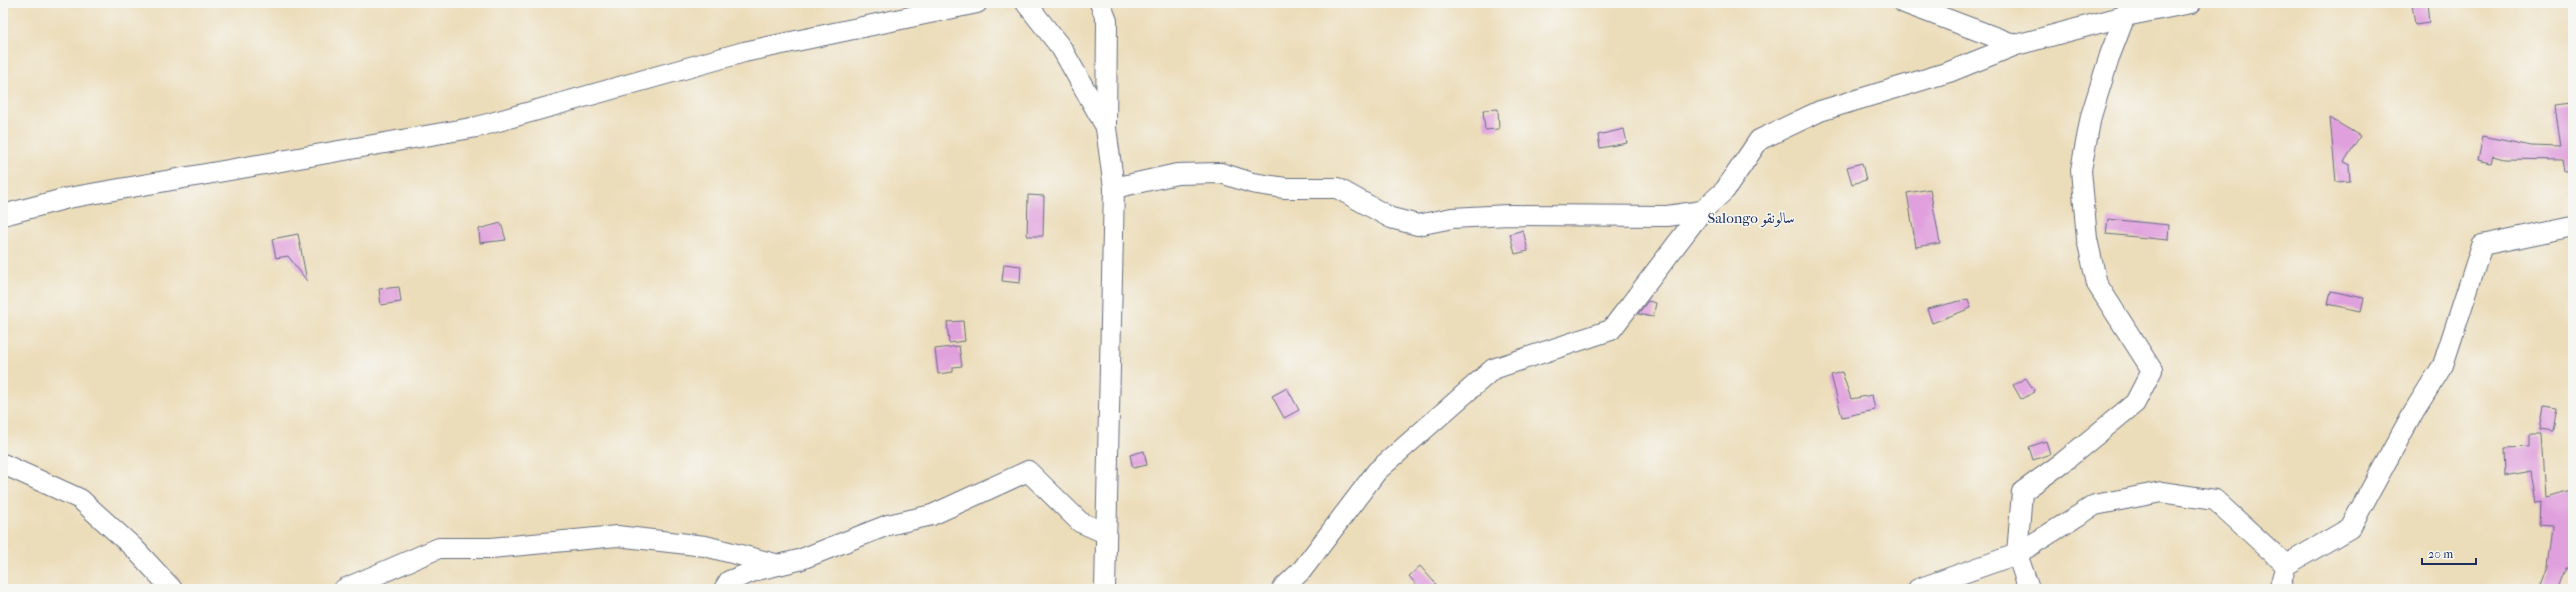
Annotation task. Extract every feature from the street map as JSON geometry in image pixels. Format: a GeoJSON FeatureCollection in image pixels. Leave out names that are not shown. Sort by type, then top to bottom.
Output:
{"type":"FeatureCollection","features":[{"type":"Feature","properties":{"kind":"street"},"geometry":{"type":"LineString","coordinates":[[3,215],[68,198],[477,127],[744,52],[976,3]]}},
{"type":"Feature","properties":{"kind":"street"},"geometry":{"type":"LineString","coordinates":[[1026,3],[1062,50],[1106,128]]}},
{"type":"Feature","properties":{"kind":"street"},"geometry":{"type":"LineString","coordinates":[[1100,3],[1107,21],[1106,128],[1114,188],[1113,305],[1105,533],[1105,589]]}},
{"type":"Feature","properties":{"kind":"street"},"geometry":{"type":"LineString","coordinates":[[1904,3],[2016,45]]}},
{"type":"Feature","properties":{"kind":"street"},"geometry":{"type":"LineString","coordinates":[[1282,589],[1302,570],[1377,471],[1493,369],[1611,330],[1702,211],[1726,190],[1759,140],[1820,111],[1949,72],[2016,45],[2126,16],[2191,3]]}},
{"type":"Feature","properties":{"kind":"street"},"geometry":{"type":"LineString","coordinates":[[2029,589],[2017,554],[2022,492],[2062,463],[2135,403],[2152,370],[2097,284],[2087,240],[2081,170],[2091,116],[2110,55],[2126,16]]}},
{"type":"Feature","properties":{"kind":"street"},"geometry":{"type":"LineString","coordinates":[[1114,188],[1177,174],[1221,173],[1252,182],[1285,188],[1337,188],[1391,218],[1418,226],[1452,218],[1508,215],[1667,216],[1702,211]]}},
{"type":"Feature","properties":{"kind":"street"},"geometry":{"type":"LineString","coordinates":[[2279,589],[2286,566],[2350,528],[2414,411],[2443,365],[2482,245],[2573,226]]}},
{"type":"Feature","properties":{"kind":"street"},"geometry":{"type":"LineString","coordinates":[[3,464],[80,499],[134,548],[172,589]]}},
{"type":"Feature","properties":{"kind":"street"},"geometry":{"type":"LineString","coordinates":[[724,589],[730,581],[779,564],[799,560],[888,525],[932,515],[1028,471],[1080,522],[1105,533]]}},
{"type":"Feature","properties":{"kind":"street"},"geometry":{"type":"LineString","coordinates":[[1918,589],[2017,554],[2095,505],[2161,492],[2215,500],[2286,566]]}},
{"type":"Feature","properties":{"kind":"street"},"geometry":{"type":"LineString","coordinates":[[344,589],[439,548],[491,548],[617,536],[705,546],[779,564]]}},
{"type":"Feature","properties":{"kind":"building"},"geometry":{"type":"Polygon","coordinates":[[[2412,3],[2427,3],[2429,23],[2415,25],[2412,3]]]}},
{"type":"Feature","properties":{"kind":"building"},"geometry":{"type":"Polygon","coordinates":[[[2573,104],[2573,172],[2565,172],[2563,160],[2504,159],[2493,156],[2491,163],[2478,160],[2483,136],[2531,146],[2561,147],[2555,106],[2573,104]]]}},
{"type":"Feature","properties":{"kind":"building"},"geometry":{"type":"Polygon","coordinates":[[[1498,109],[1499,129],[1485,130],[1483,110],[1498,109]]]}},
{"type":"Feature","properties":{"kind":"building"},"geometry":{"type":"Polygon","coordinates":[[[2330,118],[2360,136],[2344,162],[2349,164],[2350,181],[2336,182],[2330,118]]]}},
{"type":"Feature","properties":{"kind":"building"},"geometry":{"type":"Polygon","coordinates":[[[1624,129],[1627,143],[1600,148],[1598,135],[1624,129]]]}},
{"type":"Feature","properties":{"kind":"building"},"geometry":{"type":"Polygon","coordinates":[[[1862,163],[1866,180],[1852,184],[1847,167],[1862,163]]]}},
{"type":"Feature","properties":{"kind":"building"},"geometry":{"type":"Polygon","coordinates":[[[1930,189],[1940,243],[1916,247],[1907,193],[1930,189]]]}},
{"type":"Feature","properties":{"kind":"building"},"geometry":{"type":"Polygon","coordinates":[[[1028,195],[1044,196],[1043,236],[1027,236],[1028,195]]]}},
{"type":"Feature","properties":{"kind":"building"},"geometry":{"type":"Polygon","coordinates":[[[2108,219],[2169,225],[2168,240],[2106,234],[2108,219]]]}},
{"type":"Feature","properties":{"kind":"building"},"geometry":{"type":"Polygon","coordinates":[[[501,223],[506,240],[480,243],[479,229],[501,223]]]}},
{"type":"Feature","properties":{"kind":"building"},"geometry":{"type":"Polygon","coordinates":[[[1523,230],[1528,251],[1515,254],[1510,234],[1523,230]]]}},
{"type":"Feature","properties":{"kind":"building"},"geometry":{"type":"Polygon","coordinates":[[[298,234],[307,281],[288,256],[276,258],[272,239],[298,234]]]}},
{"type":"Feature","properties":{"kind":"building"},"geometry":{"type":"Polygon","coordinates":[[[1004,264],[1021,266],[1020,283],[1002,281],[1004,264]]]}},
{"type":"Feature","properties":{"kind":"building"},"geometry":{"type":"Polygon","coordinates":[[[399,287],[401,302],[381,305],[379,289],[399,287]]]}},
{"type":"Feature","properties":{"kind":"building"},"geometry":{"type":"Polygon","coordinates":[[[2331,291],[2364,298],[2361,311],[2328,304],[2331,291]]]}},
{"type":"Feature","properties":{"kind":"building"},"geometry":{"type":"Polygon","coordinates":[[[1968,299],[1971,308],[1932,323],[1927,309],[1968,299]]]}},
{"type":"Feature","properties":{"kind":"building"},"geometry":{"type":"Polygon","coordinates":[[[1648,301],[1656,303],[1653,317],[1638,314],[1648,301]]]}},
{"type":"Feature","properties":{"kind":"building"},"geometry":{"type":"Polygon","coordinates":[[[963,321],[965,341],[949,343],[947,322],[963,321]]]}},
{"type":"Feature","properties":{"kind":"building"},"geometry":{"type":"Polygon","coordinates":[[[959,346],[962,366],[953,367],[953,372],[938,374],[935,349],[959,346]]]}},
{"type":"Feature","properties":{"kind":"building"},"geometry":{"type":"Polygon","coordinates":[[[1842,372],[1851,399],[1872,395],[1875,410],[1842,417],[1831,375],[1842,372]]]}},
{"type":"Feature","properties":{"kind":"building"},"geometry":{"type":"Polygon","coordinates":[[[2026,378],[2035,392],[2021,399],[2013,385],[2026,378]]]}},
{"type":"Feature","properties":{"kind":"building"},"geometry":{"type":"Polygon","coordinates":[[[1287,388],[1299,410],[1284,418],[1272,396],[1287,388]]]}},
{"type":"Feature","properties":{"kind":"building"},"geometry":{"type":"Polygon","coordinates":[[[2544,408],[2558,410],[2554,432],[2540,430],[2544,408]]]}},
{"type":"Feature","properties":{"kind":"building"},"geometry":{"type":"Polygon","coordinates":[[[2528,434],[2541,434],[2545,498],[2573,491],[2573,569],[2565,568],[2557,589],[2540,589],[2548,567],[2553,526],[2539,525],[2540,502],[2535,503],[2530,471],[2506,476],[2505,448],[2528,447],[2528,434]]]}},
{"type":"Feature","properties":{"kind":"building"},"geometry":{"type":"Polygon","coordinates":[[[2046,441],[2050,454],[2033,460],[2029,447],[2046,441]]]}},
{"type":"Feature","properties":{"kind":"building"},"geometry":{"type":"Polygon","coordinates":[[[1144,451],[1147,465],[1133,468],[1130,455],[1144,451]]]}},
{"type":"Feature","properties":{"kind":"building"},"geometry":{"type":"Polygon","coordinates":[[[1420,566],[1440,589],[1420,589],[1409,576],[1420,566]]]}},
{"type":"Feature","properties":{"kind":"district","name":"Salongo سالونقو"},"geometry":{"type":"Point","coordinates":[1751,218]}}]}
